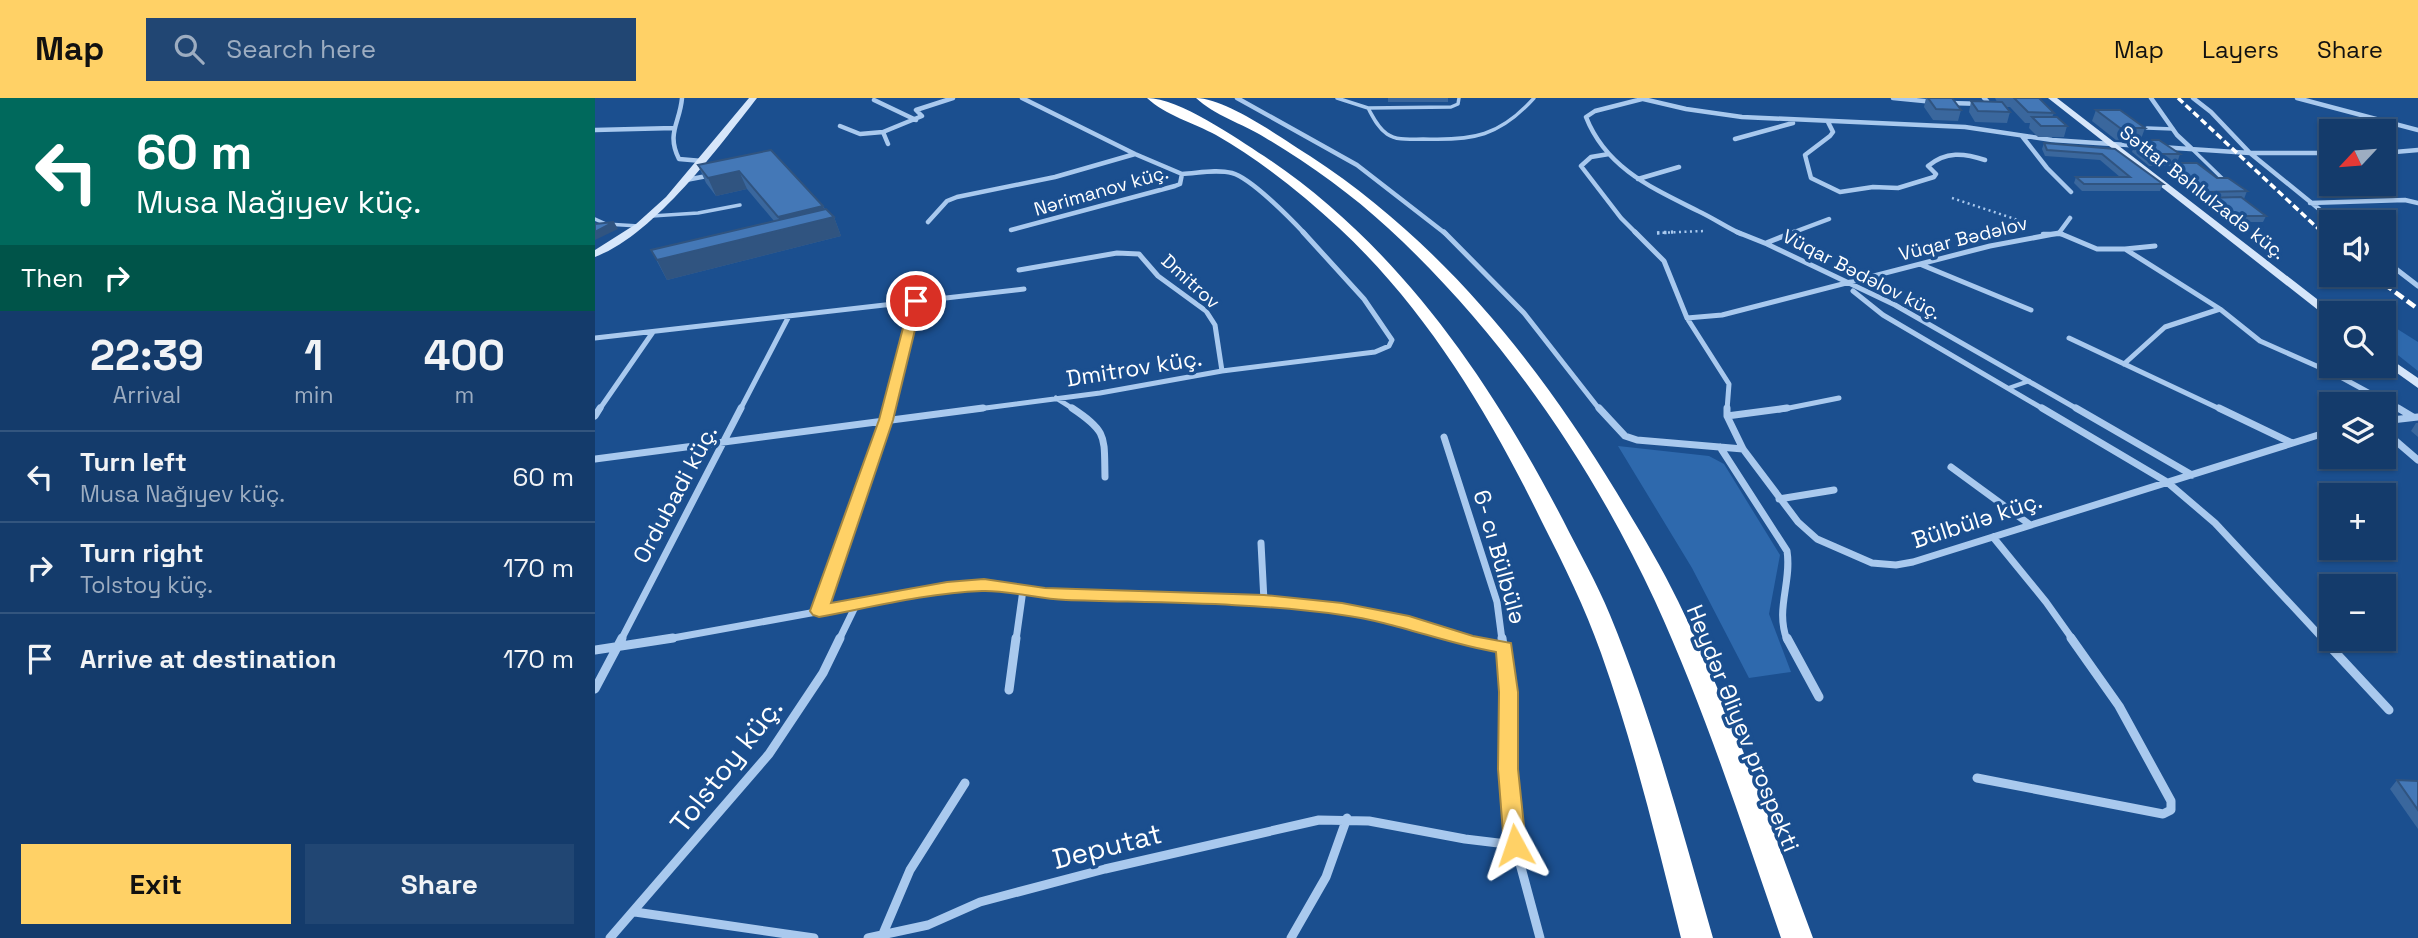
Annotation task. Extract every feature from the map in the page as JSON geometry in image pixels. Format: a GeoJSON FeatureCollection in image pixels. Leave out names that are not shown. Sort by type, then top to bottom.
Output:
{"type":"FeatureCollection","features":[{"type":"Feature","properties":{"kind":"highway"},"geometry":{"type":"LineString","coordinates":[[1152,98],[1207,125],[1262,159],[1339,220],[1398,278],[1444,336],[1484,396],[1538,489],[1597,613],[1644,745],[1697,938]]}},
{"type":"Feature","properties":{"kind":"highway","name":"Heydər Əliyev prospekti"},"geometry":{"type":"LineString","coordinates":[[1201,98],[1298,151],[1379,210],[1449,278],[1492,326],[1539,388],[1598,478],[1665,598],[1723,732],[1797,938]]}},
{"type":"Feature","properties":{"kind":"main road"},"geometry":{"type":"LineString","coordinates":[[595,254],[652,216],[686,180],[753,98]]}},
{"type":"Feature","properties":{"kind":"main road","name":"Səttar Bəhlulzadə küç."},"geometry":{"type":"LineString","coordinates":[[2052,98],[2319,306]]}},
{"type":"Feature","properties":{"kind":"main road"},"geometry":{"type":"LineString","coordinates":[[2396,367],[2418,384]]}},
{"type":"Feature","properties":{"kind":"street"},"geometry":{"type":"LineString","coordinates":[[682,98],[682,107],[670,139],[679,159],[702,161]]}},
{"type":"Feature","properties":{"kind":"street"},"geometry":{"type":"LineString","coordinates":[[840,126],[860,134],[883,132],[917,120],[922,116],[916,110],[922,106],[953,98]]}},
{"type":"Feature","properties":{"kind":"street","name":"Nərimanov küç."},"geometry":{"type":"LineString","coordinates":[[1010,230],[1175,186],[1180,184],[1182,174],[1135,154],[1022,98]]}},
{"type":"Feature","properties":{"kind":"street"},"geometry":{"type":"LineString","coordinates":[[1237,98],[1325,144],[1424,212],[1480,265],[1524,314],[1625,436],[1637,440],[1743,449]]}},
{"type":"Feature","properties":{"kind":"street"},"geometry":{"type":"LineString","coordinates":[[1893,98],[1978,105],[1987,103],[1984,98]]}},
{"type":"Feature","properties":{"kind":"street"},"geometry":{"type":"LineString","coordinates":[[2151,98],[2173,130],[2191,148]]}},
{"type":"Feature","properties":{"kind":"street"},"geometry":{"type":"LineString","coordinates":[[2193,98],[2211,112],[2250,153],[2319,210]]}},
{"type":"Feature","properties":{"kind":"street"},"geometry":{"type":"LineString","coordinates":[[2297,98],[2418,130]]}},
{"type":"Feature","properties":{"kind":"street"},"geometry":{"type":"LineString","coordinates":[[1640,99],[1711,113],[1797,121],[1953,126],[2114,145],[2250,153],[2319,153]]}},
{"type":"Feature","properties":{"kind":"street","name":"Vüqar Bədəlov küç."},"geometry":{"type":"LineString","coordinates":[[1640,99],[1595,111],[1586,117],[1592,134],[1609,154],[1660,194],[1766,243],[1844,284],[1895,305],[2192,475]]}},
{"type":"Feature","properties":{"kind":"street"},"geometry":{"type":"LineString","coordinates":[[874,100],[917,120]]}},
{"type":"Feature","properties":{"kind":"street"},"geometry":{"type":"LineString","coordinates":[[1735,139],[1797,121]]}},
{"type":"Feature","properties":{"kind":"street"},"geometry":{"type":"LineString","coordinates":[[1828,122],[1833,132],[1830,138],[1805,155],[1811,178],[1840,192],[1873,187],[1898,188],[1934,177],[1936,174],[1928,166],[1947,154],[1966,154],[1985,160]]}},
{"type":"Feature","properties":{"kind":"street"},"geometry":{"type":"LineString","coordinates":[[595,130],[674,128]]}},
{"type":"Feature","properties":{"kind":"street"},"geometry":{"type":"LineString","coordinates":[[883,132],[888,144]]}},
{"type":"Feature","properties":{"kind":"street"},"geometry":{"type":"LineString","coordinates":[[2021,135],[2047,168],[2071,192]]}},
{"type":"Feature","properties":{"kind":"street"},"geometry":{"type":"LineString","coordinates":[[2396,152],[2418,150]]}},
{"type":"Feature","properties":{"kind":"street"},"geometry":{"type":"LineString","coordinates":[[928,222],[947,201],[957,197],[1055,177],[1135,154]]}},
{"type":"Feature","properties":{"kind":"street","name":"Bülbülə küç."},"geometry":{"type":"LineString","coordinates":[[1609,154],[1591,157],[1581,166],[1621,218],[1664,261],[1687,318],[1729,384],[1727,416],[1743,449],[1779,499],[1817,539],[1873,563],[1896,565],[1913,562],[2319,435]]}},
{"type":"Feature","properties":{"kind":"street"},"geometry":{"type":"LineString","coordinates":[[1638,178],[1679,167]]}},
{"type":"Feature","properties":{"kind":"street","name":"Dmitrov küç."},"geometry":{"type":"LineString","coordinates":[[595,458],[1056,398],[1222,371],[1375,352],[1389,346],[1392,340],[1364,299],[1285,212],[1235,174],[1227,171],[1182,174]]}},
{"type":"Feature","properties":{"kind":"street"},"geometry":{"type":"LineString","coordinates":[[686,180],[717,174]]}},
{"type":"Feature","properties":{"kind":"street"},"geometry":{"type":"LineString","coordinates":[[2310,203],[2405,200],[2418,203]]}},
{"type":"Feature","properties":{"kind":"street"},"geometry":{"type":"LineString","coordinates":[[2059,233],[2070,218]]}},
{"type":"Feature","properties":{"kind":"street"},"geometry":{"type":"LineString","coordinates":[[1766,243],[1829,219]]}},
{"type":"Feature","properties":{"kind":"street","name":"Vüqar Bədəlov"},"geometry":{"type":"LineString","coordinates":[[1687,318],[1722,315],[2051,232],[2059,233],[2097,249],[2125,249],[2220,309],[2260,341],[2337,375],[2415,417]]}},
{"type":"Feature","properties":{"kind":"street"},"geometry":{"type":"LineString","coordinates":[[2125,249],[2155,247]]}},
{"type":"Feature","properties":{"kind":"street","name":"Dmitrov"},"geometry":{"type":"LineString","coordinates":[[1019,270],[1117,253],[1139,254],[1158,276],[1206,311],[1215,325],[1222,371]]}},
{"type":"Feature","properties":{"kind":"street"},"geometry":{"type":"LineString","coordinates":[[1922,265],[2031,310]]}},
{"type":"Feature","properties":{"kind":"street"},"geometry":{"type":"LineString","coordinates":[[2396,269],[2418,286]]}},
{"type":"Feature","properties":{"kind":"street"},"geometry":{"type":"LineString","coordinates":[[1844,284],[1883,315],[2167,482],[2215,523],[2389,710]]}},
{"type":"Feature","properties":{"kind":"street"},"geometry":{"type":"LineString","coordinates":[[595,338],[1024,289]]}},
{"type":"Feature","properties":{"kind":"street"},"geometry":{"type":"LineString","coordinates":[[819,611],[886,420],[916,301]]}},
{"type":"Feature","properties":{"kind":"street"},"geometry":{"type":"LineString","coordinates":[[2124,364],[2165,327],[2220,309]]}},
{"type":"Feature","properties":{"kind":"street","name":"Ordubadi küç."},"geometry":{"type":"LineString","coordinates":[[595,689],[789,317]]}},
{"type":"Feature","properties":{"kind":"street"},"geometry":{"type":"LineString","coordinates":[[595,416],[653,332]]}},
{"type":"Feature","properties":{"kind":"street"},"geometry":{"type":"LineString","coordinates":[[2070,338],[2293,443]]}},
{"type":"Feature","properties":{"kind":"street"},"geometry":{"type":"LineString","coordinates":[[1056,398],[1093,422],[1104,436],[1105,477]]}},
{"type":"Feature","properties":{"kind":"street"},"geometry":{"type":"LineString","coordinates":[[1727,416],[1839,398]]}},
{"type":"Feature","properties":{"kind":"street"},"geometry":{"type":"LineString","coordinates":[[2396,419],[2415,417]]}},
{"type":"Feature","properties":{"kind":"street","name":"6- cı Bülbülə"},"geometry":{"type":"LineString","coordinates":[[1444,437],[1497,602],[1509,692],[1508,769],[1515,845],[1540,938]]}},
{"type":"Feature","properties":{"kind":"street"},"geometry":{"type":"LineString","coordinates":[[2396,441],[2418,460]]}},
{"type":"Feature","properties":{"kind":"street"},"geometry":{"type":"LineString","coordinates":[[1720,447],[1787,551],[1790,562],[1781,616],[1785,633],[1819,697]]}},
{"type":"Feature","properties":{"kind":"street"},"geometry":{"type":"LineString","coordinates":[[1951,467],[2029,524]]}},
{"type":"Feature","properties":{"kind":"street"},"geometry":{"type":"LineString","coordinates":[[1779,499],[1834,490]]}},
{"type":"Feature","properties":{"kind":"street"},"geometry":{"type":"LineString","coordinates":[[1977,778],[2163,814],[2171,810],[2171,801],[2119,706],[2046,602],[1993,537]]}},
{"type":"Feature","properties":{"kind":"street"},"geometry":{"type":"LineString","coordinates":[[1261,543],[1264,601]]}},
{"type":"Feature","properties":{"kind":"street"},"geometry":{"type":"LineString","coordinates":[[595,650],[947,588],[984,585],[1045,594],[1264,601],[1342,609],[1409,622],[1472,642],[1505,647]]}},
{"type":"Feature","properties":{"kind":"street"},"geometry":{"type":"LineString","coordinates":[[1009,690],[1023,590]]}},
{"type":"Feature","properties":{"kind":"street","name":"Tolstoy küç."},"geometry":{"type":"LineString","coordinates":[[610,938],[769,754],[823,673],[856,605]]}},
{"type":"Feature","properties":{"kind":"street"},"geometry":{"type":"LineString","coordinates":[[882,936],[910,870],[965,783]]}},
{"type":"Feature","properties":{"kind":"street"},"geometry":{"type":"LineString","coordinates":[[1291,938],[1326,877],[1347,818]]}},
{"type":"Feature","properties":{"kind":"street","name":"Deputat"},"geometry":{"type":"LineString","coordinates":[[868,938],[928,925],[980,902],[1105,869],[1319,820],[1347,818],[1388,821],[1480,844],[1515,845]]}},
{"type":"Feature","properties":{"kind":"street"},"geometry":{"type":"LineString","coordinates":[[635,912],[814,938]]}},
{"type":"Feature","properties":{"kind":"lane"},"geometry":{"type":"LineString","coordinates":[[1337,98],[1368,108],[1451,107],[1458,104],[1459,98]]}},
{"type":"Feature","properties":{"kind":"lane"},"geometry":{"type":"LineString","coordinates":[[1368,108],[1381,132],[1388,136],[1398,139],[1464,139],[1494,134],[1522,115],[1534,98]]}},
{"type":"Feature","properties":{"kind":"lane"},"geometry":{"type":"LineString","coordinates":[[2147,128],[2173,130]]}},
{"type":"Feature","properties":{"kind":"lane"},"geometry":{"type":"LineString","coordinates":[[2191,148],[2229,185]]}},
{"type":"Feature","properties":{"kind":"lane"},"geometry":{"type":"LineString","coordinates":[[652,216],[698,213],[740,205]]}},
{"type":"Feature","properties":{"kind":"lane"},"geometry":{"type":"LineString","coordinates":[[595,220],[606,224],[639,226]]}},
{"type":"Feature","properties":{"kind":"lane"},"geometry":{"type":"LineString","coordinates":[[2009,388],[2029,382]]}},
{"type":"Feature","properties":{"kind":"path"},"geometry":{"type":"LineString","coordinates":[[1952,198],[2051,232]]}},
{"type":"Feature","properties":{"kind":"path"},"geometry":{"type":"LineString","coordinates":[[1639,234],[1733,230]]}},
{"type":"Feature","properties":{"kind":"shaded area"},"geometry":{"type":"Polygon","coordinates":[[[2396,328],[2418,342],[2418,371],[2396,354],[2396,328]]]}},
{"type":"Feature","properties":{"kind":"shaded area"},"geometry":{"type":"Polygon","coordinates":[[[1618,446],[1709,456],[1724,464],[1780,555],[1769,614],[1791,672],[1749,678],[1692,568],[1618,446]]]}},
{"type":"Feature","properties":{"kind":"building"},"geometry":{"type":"Polygon","coordinates":[[[1928,98],[1952,98],[1961,110],[1936,109],[1928,98]]]}},
{"type":"Feature","properties":{"kind":"building"},"geometry":{"type":"Polygon","coordinates":[[[2014,98],[2039,98],[2054,113],[2028,112],[2014,98]]]}},
{"type":"Feature","properties":{"kind":"building"},"geometry":{"type":"Polygon","coordinates":[[[1971,101],[2002,102],[2010,112],[1978,111],[1971,101]]]}},
{"type":"Feature","properties":{"kind":"building"},"geometry":{"type":"Polygon","coordinates":[[[2096,110],[2120,110],[2145,128],[2120,128],[2096,110]]]}},
{"type":"Feature","properties":{"kind":"building"},"geometry":{"type":"Polygon","coordinates":[[[2032,117],[2057,117],[2067,126],[2041,126],[2032,117]]]}},
{"type":"Feature","properties":{"kind":"building"},"geometry":{"type":"Polygon","coordinates":[[[2136,140],[2159,140],[2180,154],[2153,154],[2136,140]]]}},
{"type":"Feature","properties":{"kind":"building"},"geometry":{"type":"Polygon","coordinates":[[[2044,143],[2115,149],[2163,184],[2084,184],[2076,177],[2130,177],[2102,154],[2047,150],[2044,143]]]}},
{"type":"Feature","properties":{"kind":"building"},"geometry":{"type":"Polygon","coordinates":[[[771,150],[823,206],[778,217],[739,171],[708,178],[698,165],[771,150]]]}},
{"type":"Feature","properties":{"kind":"building"},"geometry":{"type":"Polygon","coordinates":[[[2171,163],[2197,163],[2217,178],[2228,178],[2247,191],[2208,192],[2171,163]]]}},
{"type":"Feature","properties":{"kind":"building"},"geometry":{"type":"Polygon","coordinates":[[[2241,197],[2266,216],[2230,216],[2206,198],[2241,197]]]}},
{"type":"Feature","properties":{"kind":"building"},"geometry":{"type":"Polygon","coordinates":[[[826,209],[834,217],[657,260],[651,250],[826,209]]]}},
{"type":"Feature","properties":{"kind":"building"},"geometry":{"type":"Polygon","coordinates":[[[614,222],[595,232],[595,224],[614,222]]]}},
{"type":"Feature","properties":{"kind":"building"},"geometry":{"type":"Polygon","coordinates":[[[2397,780],[2418,781],[2418,810],[2397,780]]]}},
{"type":"Feature","properties":{"kind":"railway"},"geometry":{"type":"LineString","coordinates":[[2178,98],[2319,229]]}},
{"type":"Feature","properties":{"kind":"railway"},"geometry":{"type":"LineString","coordinates":[[2388,287],[2418,309]]}},
{"type":"Feature","properties":{"kind":"route"},"geometry":{"type":"LineString","coordinates":[[916,301],[886,420],[819,611],[947,588],[1006,586],[1045,594],[1264,601],[1342,609],[1409,622],[1472,642],[1505,647],[1509,692],[1508,769],[1515,845]]}}]}
